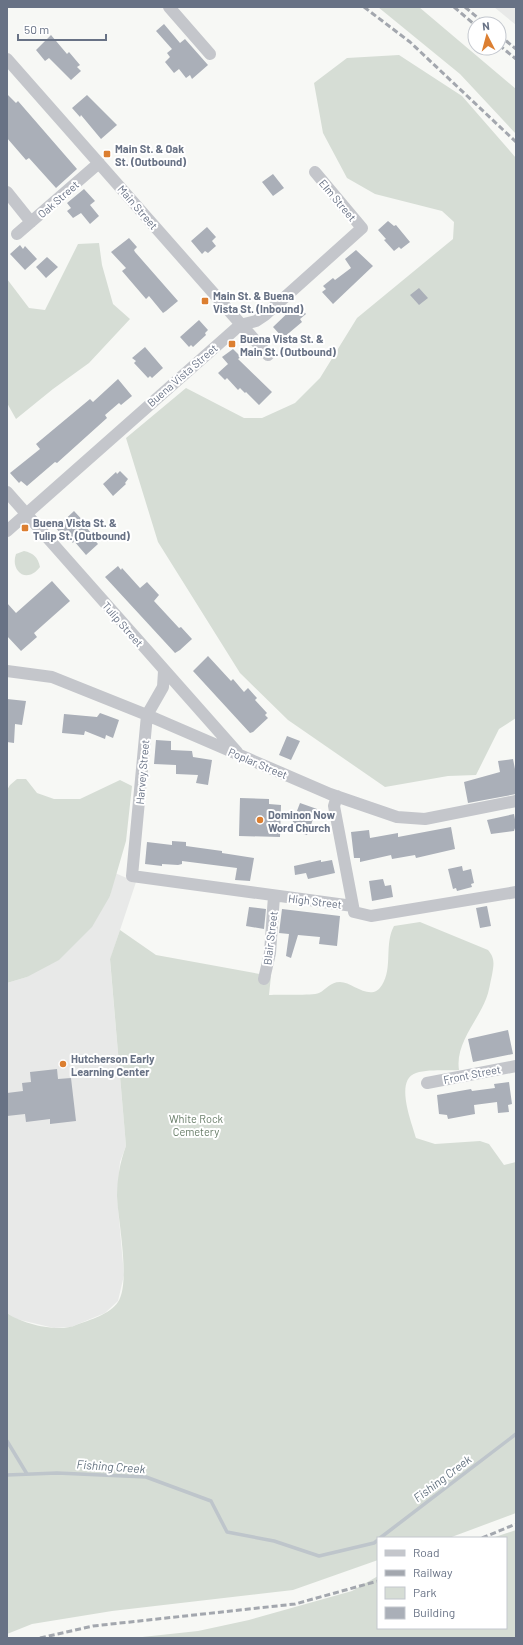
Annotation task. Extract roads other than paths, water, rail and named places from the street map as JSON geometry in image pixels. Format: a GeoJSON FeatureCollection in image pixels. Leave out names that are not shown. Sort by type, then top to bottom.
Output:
{"type":"FeatureCollection","features":[{"type":"Feature","properties":{"kind":"street"},"geometry":{"type":"LineString","coordinates":[[169,7],[210,54]]}},
{"type":"Feature","properties":{"kind":"street","name":"Main Street"},"geometry":{"type":"LineString","coordinates":[[7,60],[268,355]]}},
{"type":"Feature","properties":{"kind":"street","name":"Oak Street"},"geometry":{"type":"LineString","coordinates":[[17,234],[99,163]]}},
{"type":"Feature","properties":{"kind":"street","name":"Elm Street"},"geometry":{"type":"LineString","coordinates":[[315,172],[362,228]]}},
{"type":"Feature","properties":{"kind":"street"},"geometry":{"type":"LineString","coordinates":[[7,192],[31,222]]}},
{"type":"Feature","properties":{"kind":"street","name":"Buena Vista Street"},"geometry":{"type":"LineString","coordinates":[[7,531],[240,325],[256,320],[265,315],[362,228]]}},
{"type":"Feature","properties":{"kind":"street","name":"Tulip Street"},"geometry":{"type":"LineString","coordinates":[[7,492],[240,756]]}},
{"type":"Feature","properties":{"kind":"street","name":"Poplar Street"},"geometry":{"type":"LineString","coordinates":[[7,671],[52,677],[147,715],[240,756],[337,796],[397,817],[425,819],[516,801]]}},
{"type":"Feature","properties":{"kind":"street","name":"Harvey Street"},"geometry":{"type":"LineString","coordinates":[[132,876],[147,715],[163,687],[164,671]]}},
{"type":"Feature","properties":{"kind":"street"},"geometry":{"type":"LineString","coordinates":[[337,796],[334,806],[353,906]]}},
{"type":"Feature","properties":{"kind":"street","name":"High Street"},"geometry":{"type":"LineString","coordinates":[[132,876],[353,906],[354,912],[370,916],[516,892]]}},
{"type":"Feature","properties":{"kind":"street","name":"Blair Street"},"geometry":{"type":"LineString","coordinates":[[264,979],[270,953],[274,896]]}},
{"type":"Feature","properties":{"kind":"street","name":"Front Street"},"geometry":{"type":"LineString","coordinates":[[427,1083],[516,1066]]}},
{"type":"Feature","properties":{"kind":"waterway","name":"Fishing Creek"},"geometry":{"type":"LineString","coordinates":[[381,1537],[516,1434]]}},
{"type":"Feature","properties":{"kind":"waterway"},"geometry":{"type":"LineString","coordinates":[[7,1441],[27,1474]]}},
{"type":"Feature","properties":{"kind":"waterway","name":"Fishing Creek"},"geometry":{"type":"LineString","coordinates":[[7,1475],[57,1473],[146,1477],[211,1501],[227,1532],[274,1541],[319,1556],[374,1543],[377,1541]]}},
{"type":"Feature","properties":{"kind":"railway"},"geometry":{"type":"LineString","coordinates":[[364,7],[410,42],[516,142]]}},
{"type":"Feature","properties":{"kind":"railway"},"geometry":{"type":"LineString","coordinates":[[454,7],[467,18]]}},
{"type":"Feature","properties":{"kind":"railway"},"geometry":{"type":"LineString","coordinates":[[465,7],[476,16]]}},
{"type":"Feature","properties":{"kind":"railway"},"geometry":{"type":"LineString","coordinates":[[507,42],[516,49]]}},
{"type":"Feature","properties":{"kind":"railway"},"geometry":{"type":"LineString","coordinates":[[507,52],[516,59]]}},
{"type":"Feature","properties":{"kind":"railway"},"geometry":{"type":"LineString","coordinates":[[484,1537],[516,1524]]}},
{"type":"Feature","properties":{"kind":"railway"},"geometry":{"type":"LineString","coordinates":[[40,1638],[93,1626],[295,1604],[377,1581]]}},
{"type":"Feature","properties":{"kind":"place","name":"Main St. & Oak St. (Outbound)"},"geometry":{"type":"Point","coordinates":[107,154]}},
{"type":"Feature","properties":{"kind":"place","name":"Main St. & Buena Vista St. (Inbound)"},"geometry":{"type":"Point","coordinates":[205,301]}},
{"type":"Feature","properties":{"kind":"place","name":"Buena Vista St. & Main St. (Outbound)"},"geometry":{"type":"Point","coordinates":[232,344]}},
{"type":"Feature","properties":{"kind":"place","name":"Buena Vista St. & Tulip St. (Outbound)"},"geometry":{"type":"Point","coordinates":[25,528]}},
{"type":"Feature","properties":{"kind":"place","name":"Dominon Now Word Church"},"geometry":{"type":"Point","coordinates":[260,820]}},
{"type":"Feature","properties":{"kind":"place","name":"Hutcherson Early Learning Center"},"geometry":{"type":"Point","coordinates":[63,1064]}},
{"type":"Feature","properties":{"kind":"park label","name":"White Rock Cemetery"},"geometry":{"type":"Point","coordinates":[196,1124]}}]}
